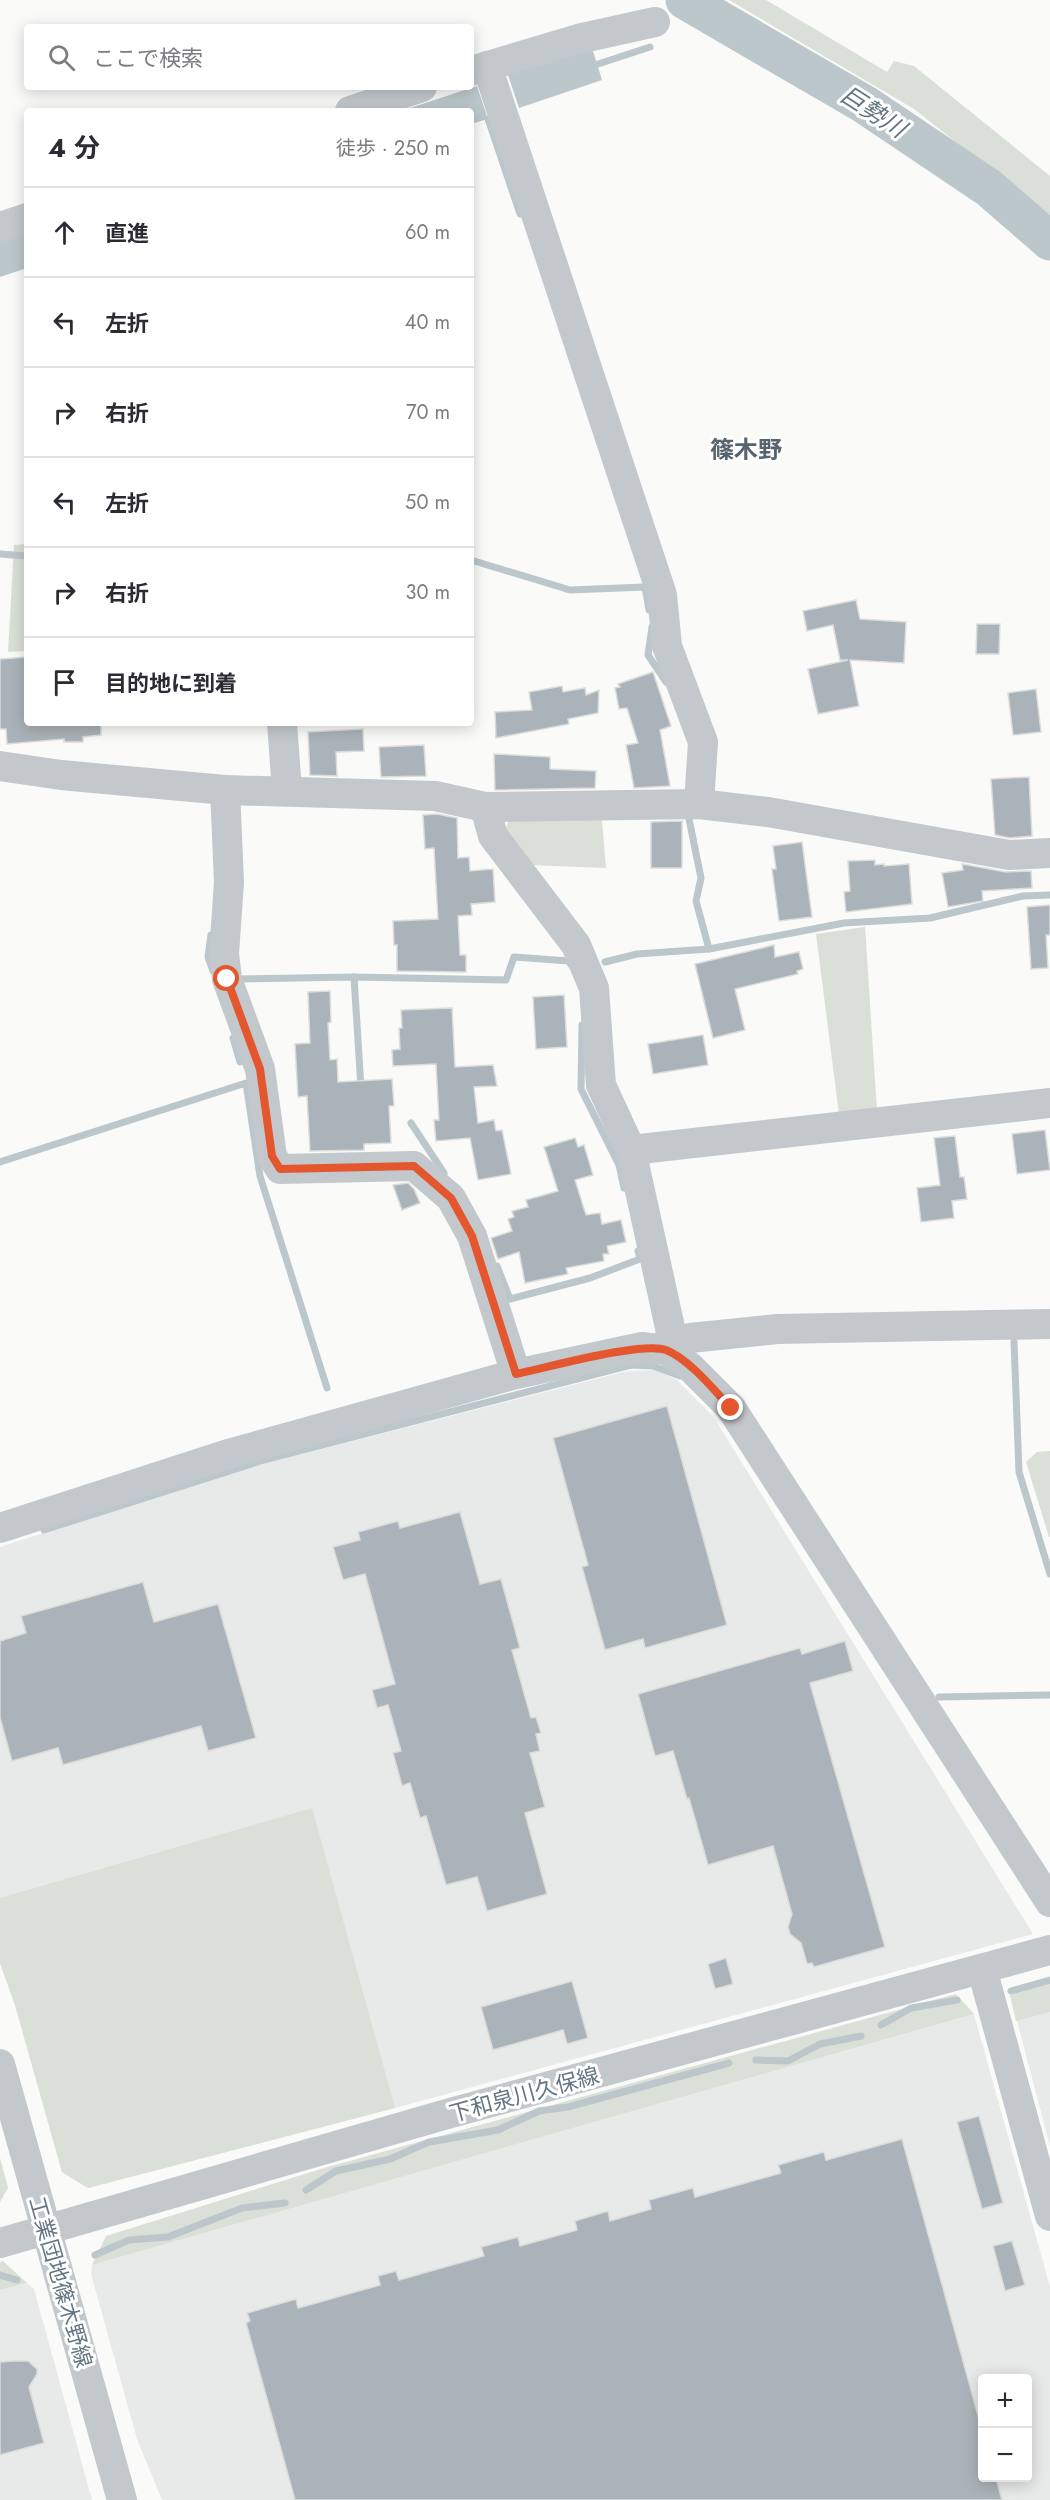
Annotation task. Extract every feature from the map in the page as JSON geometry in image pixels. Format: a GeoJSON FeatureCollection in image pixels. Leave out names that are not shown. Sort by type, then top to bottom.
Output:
{"type":"FeatureCollection","features":[{"type":"Feature","properties":{"kind":"street"},"geometry":{"type":"LineString","coordinates":[[655,22],[578,39],[479,68],[662,595],[667,646],[703,742],[699,804]]}},
{"type":"Feature","properties":{"kind":"street"},"geometry":{"type":"LineString","coordinates":[[359,108],[414,90]]}},
{"type":"Feature","properties":{"kind":"street"},"geometry":{"type":"LineString","coordinates":[[0,227],[24,219]]}},
{"type":"Feature","properties":{"kind":"street"},"geometry":{"type":"LineString","coordinates":[[282,726],[287,791]]}},
{"type":"Feature","properties":{"kind":"street"},"geometry":{"type":"LineString","coordinates":[[0,766],[61,775],[225,790],[435,796],[485,807],[699,804],[768,812],[1009,855],[1050,853]]}},
{"type":"Feature","properties":{"kind":"street"},"geometry":{"type":"LineString","coordinates":[[225,790],[229,882],[224,954],[227,979],[260,1069],[272,1156],[280,1169],[414,1166],[451,1198],[472,1236],[516,1374]]}},
{"type":"Feature","properties":{"kind":"street"},"geometry":{"type":"LineString","coordinates":[[485,807],[493,836],[576,945],[594,988],[601,1085],[631,1150],[671,1332],[666,1350]]}},
{"type":"Feature","properties":{"kind":"street"},"geometry":{"type":"LineString","coordinates":[[631,1150],[1050,1103]]}},
{"type":"Feature","properties":{"kind":"street"},"geometry":{"type":"LineString","coordinates":[[666,1350],[690,1338],[777,1329],[1050,1324]]}},
{"type":"Feature","properties":{"kind":"street"},"geometry":{"type":"LineString","coordinates":[[0,1528],[225,1455],[516,1374],[642,1347],[666,1350],[690,1367],[731,1408],[1050,1902]]}},
{"type":"Feature","properties":{"kind":"street","name":"下和泉川久保線"},"geometry":{"type":"LineString","coordinates":[[0,2242],[447,2114],[1050,1950]]}},
{"type":"Feature","properties":{"kind":"street"},"geometry":{"type":"LineString","coordinates":[[982,1970],[1050,2216]]}},
{"type":"Feature","properties":{"kind":"street","name":"工業団地篠木野線"},"geometry":{"type":"LineString","coordinates":[[0,2064],[122,2500]]}},
{"type":"Feature","properties":{"kind":"shaded area"},"geometry":{"type":"Polygon","coordinates":[[[729,0],[766,0],[887,72],[894,61],[914,66],[1050,176],[1050,217],[914,109],[729,0]]]}},
{"type":"Feature","properties":{"kind":"shaded area"},"geometry":{"type":"Polygon","coordinates":[[[592,48],[602,80],[519,108],[508,75],[592,48]]]}},
{"type":"Feature","properties":{"kind":"shaded area"},"geometry":{"type":"Polygon","coordinates":[[[477,86],[488,119],[474,123],[474,108],[410,108],[465,90],[474,90],[474,87],[477,86]]]}},
{"type":"Feature","properties":{"kind":"shaded area"},"geometry":{"type":"Polygon","coordinates":[[[24,232],[24,269],[0,277],[0,240],[24,232]]]}},
{"type":"Feature","properties":{"kind":"shaded area"},"geometry":{"type":"Polygon","coordinates":[[[24,544],[24,651],[8,652],[14,545],[24,544]]]}},
{"type":"Feature","properties":{"kind":"shaded area"},"geometry":{"type":"Polygon","coordinates":[[[601,809],[606,868],[529,865],[504,834],[512,810],[601,809]]]}},
{"type":"Feature","properties":{"kind":"shaded area"},"geometry":{"type":"Polygon","coordinates":[[[865,927],[877,1111],[839,1114],[816,934],[865,927]]]}},
{"type":"Feature","properties":{"kind":"shaded area"},"geometry":{"type":"Polygon","coordinates":[[[654,1370],[677,1380],[713,1416],[1033,1934],[395,2108],[88,2188],[62,2172],[15,2005],[0,1963],[0,1547],[232,1472],[627,1371],[654,1370]]]}},
{"type":"Feature","properties":{"kind":"shaded area"},"geometry":{"type":"Polygon","coordinates":[[[1050,1451],[1049,1537],[1026,1462],[1037,1452],[1050,1451]]]}},
{"type":"Feature","properties":{"kind":"shaded area"},"geometry":{"type":"Polygon","coordinates":[[[312,1808],[395,2108],[88,2188],[62,2172],[15,2005],[0,1963],[0,1898],[312,1808]]]}},
{"type":"Feature","properties":{"kind":"shaded area"},"geometry":{"type":"Polygon","coordinates":[[[1050,1983],[1050,2146],[1010,1995],[1050,1983]]]}},
{"type":"Feature","properties":{"kind":"shaded area"},"geometry":{"type":"Polygon","coordinates":[[[1050,1983],[1050,2012],[1016,2021],[1010,1995],[1050,1983]]]}},
{"type":"Feature","properties":{"kind":"shaded area"},"geometry":{"type":"Polygon","coordinates":[[[956,1994],[974,2014],[92,2265],[106,2236],[324,2168],[956,1994]]]}},
{"type":"Feature","properties":{"kind":"shaded area"},"geometry":{"type":"Polygon","coordinates":[[[974,2014],[1050,2287],[1050,2500],[162,2500],[137,2439],[91,2274],[92,2265],[974,2014]]]}},
{"type":"Feature","properties":{"kind":"shaded area"},"geometry":{"type":"Polygon","coordinates":[[[0,2158],[8,2188],[0,2202],[0,2158]]]}},
{"type":"Feature","properties":{"kind":"shaded area"},"geometry":{"type":"Polygon","coordinates":[[[3,2261],[27,2283],[0,2290],[0,2262],[3,2261]]]}},
{"type":"Feature","properties":{"kind":"shaded area"},"geometry":{"type":"Polygon","coordinates":[[[27,2283],[34,2289],[92,2500],[0,2500],[0,2290],[27,2283]]]}},
{"type":"Feature","properties":{"kind":"building"},"geometry":{"type":"Polygon","coordinates":[[[856,600],[860,619],[906,622],[904,663],[850,660],[859,706],[818,714],[808,669],[848,660],[840,660],[833,625],[807,631],[803,611],[856,600]]]}},
{"type":"Feature","properties":{"kind":"building"},"geometry":{"type":"Polygon","coordinates":[[[977,624],[1000,624],[999,654],[976,654],[977,624]]]}},
{"type":"Feature","properties":{"kind":"building"},"geometry":{"type":"Polygon","coordinates":[[[24,657],[24,726],[101,726],[101,735],[83,737],[83,742],[64,742],[64,739],[7,744],[6,729],[0,729],[0,659],[24,657]]]}},
{"type":"Feature","properties":{"kind":"building"},"geometry":{"type":"Polygon","coordinates":[[[653,672],[671,726],[660,730],[670,786],[634,788],[626,745],[638,743],[627,708],[619,709],[615,688],[620,687],[618,684],[653,672]]]}},
{"type":"Feature","properties":{"kind":"building"},"geometry":{"type":"Polygon","coordinates":[[[562,686],[563,692],[585,688],[586,695],[599,690],[598,713],[568,719],[569,724],[496,738],[495,712],[532,710],[529,692],[562,686]]]}},
{"type":"Feature","properties":{"kind":"building"},"geometry":{"type":"Polygon","coordinates":[[[1036,689],[1041,732],[1013,735],[1008,693],[1036,689]]]}},
{"type":"Feature","properties":{"kind":"building"},"geometry":{"type":"Polygon","coordinates":[[[363,729],[364,751],[336,752],[337,776],[310,775],[308,732],[363,729]]]}},
{"type":"Feature","properties":{"kind":"building"},"geometry":{"type":"Polygon","coordinates":[[[424,745],[426,776],[381,777],[379,747],[424,745]]]}},
{"type":"Feature","properties":{"kind":"building"},"geometry":{"type":"Polygon","coordinates":[[[494,754],[550,757],[550,769],[596,771],[595,788],[495,790],[494,754]]]}},
{"type":"Feature","properties":{"kind":"building"},"geometry":{"type":"Polygon","coordinates":[[[1029,777],[1032,836],[1010,838],[995,835],[991,779],[1029,777]]]}},
{"type":"Feature","properties":{"kind":"building"},"geometry":{"type":"Polygon","coordinates":[[[437,814],[457,818],[458,858],[469,857],[470,871],[493,869],[495,902],[471,904],[472,915],[458,916],[460,955],[466,955],[466,972],[397,971],[397,945],[394,945],[393,921],[438,919],[434,848],[425,849],[423,815],[437,814]]]}},
{"type":"Feature","properties":{"kind":"building"},"geometry":{"type":"Polygon","coordinates":[[[682,821],[682,868],[651,868],[651,822],[682,821]]]}},
{"type":"Feature","properties":{"kind":"building"},"geometry":{"type":"Polygon","coordinates":[[[802,842],[812,917],[779,921],[772,869],[776,869],[773,846],[802,842]]]}},
{"type":"Feature","properties":{"kind":"building"},"geometry":{"type":"Polygon","coordinates":[[[875,860],[875,865],[909,864],[912,904],[846,912],[844,892],[850,891],[848,861],[875,860]]]}},
{"type":"Feature","properties":{"kind":"building"},"geometry":{"type":"Polygon","coordinates":[[[962,864],[1006,872],[1031,871],[1032,888],[982,891],[983,901],[948,907],[942,873],[963,870],[962,864]]]}},
{"type":"Feature","properties":{"kind":"building"},"geometry":{"type":"Polygon","coordinates":[[[1050,905],[1050,935],[1046,935],[1048,968],[1031,969],[1027,907],[1050,905]]]}},
{"type":"Feature","properties":{"kind":"building"},"geometry":{"type":"Polygon","coordinates":[[[774,945],[775,957],[799,952],[803,969],[797,971],[798,974],[735,989],[745,1030],[713,1038],[695,964],[774,945]]]}},
{"type":"Feature","properties":{"kind":"building"},"geometry":{"type":"Polygon","coordinates":[[[330,991],[331,1022],[328,1023],[330,1060],[337,1059],[338,1082],[392,1079],[394,1106],[389,1106],[391,1143],[364,1144],[364,1150],[310,1151],[307,1096],[298,1097],[295,1044],[310,1043],[308,992],[330,991]]]}},
{"type":"Feature","properties":{"kind":"building"},"geometry":{"type":"Polygon","coordinates":[[[564,995],[567,1047],[536,1049],[533,997],[564,995]]]}},
{"type":"Feature","properties":{"kind":"building"},"geometry":{"type":"Polygon","coordinates":[[[452,1008],[455,1067],[493,1065],[497,1086],[474,1087],[478,1123],[494,1120],[496,1131],[502,1130],[511,1174],[478,1180],[470,1138],[436,1141],[434,1120],[439,1120],[436,1064],[393,1066],[392,1050],[400,1049],[401,1010],[452,1008]]]}},
{"type":"Feature","properties":{"kind":"building"},"geometry":{"type":"Polygon","coordinates":[[[703,1035],[708,1065],[653,1074],[648,1044],[703,1035]]]}},
{"type":"Feature","properties":{"kind":"building"},"geometry":{"type":"Polygon","coordinates":[[[1045,1130],[1050,1170],[1017,1174],[1012,1134],[1045,1130]]]}},
{"type":"Feature","properties":{"kind":"building"},"geometry":{"type":"Polygon","coordinates":[[[955,1136],[960,1177],[964,1177],[967,1199],[952,1201],[954,1218],[921,1222],[917,1188],[940,1185],[934,1138],[955,1136]]]}},
{"type":"Feature","properties":{"kind":"building"},"geometry":{"type":"Polygon","coordinates":[[[575,1138],[578,1147],[584,1145],[593,1175],[575,1180],[586,1215],[600,1213],[602,1224],[621,1220],[626,1242],[607,1246],[609,1254],[603,1254],[604,1261],[566,1268],[568,1274],[525,1283],[519,1252],[498,1259],[491,1238],[512,1231],[508,1219],[514,1217],[512,1211],[528,1207],[526,1200],[558,1191],[544,1147],[575,1138]]]}},
{"type":"Feature","properties":{"kind":"building"},"geometry":{"type":"Polygon","coordinates":[[[408,1183],[414,1189],[420,1203],[402,1210],[393,1185],[408,1183]]]}},
{"type":"Feature","properties":{"kind":"building"},"geometry":{"type":"Polygon","coordinates":[[[667,1406],[727,1625],[645,1648],[643,1639],[605,1650],[582,1567],[588,1565],[553,1438],[667,1406]]]}},
{"type":"Feature","properties":{"kind":"building"},"geometry":{"type":"Polygon","coordinates":[[[460,1512],[480,1584],[501,1579],[520,1648],[512,1650],[531,1718],[536,1717],[541,1733],[536,1734],[540,1751],[530,1753],[545,1807],[525,1813],[547,1894],[487,1911],[477,1877],[446,1885],[426,1816],[420,1818],[410,1783],[402,1786],[393,1753],[401,1751],[388,1705],[377,1708],[372,1690],[395,1684],[365,1574],[343,1580],[333,1547],[360,1540],[358,1532],[398,1521],[400,1528],[460,1512]]]}},
{"type":"Feature","properties":{"kind":"building"},"geometry":{"type":"Polygon","coordinates":[[[143,1582],[154,1622],[218,1604],[256,1738],[208,1751],[201,1726],[63,1765],[58,1748],[12,1761],[0,1718],[0,1641],[26,1633],[21,1616],[143,1582]]]}},
{"type":"Feature","properties":{"kind":"building"},"geometry":{"type":"Polygon","coordinates":[[[845,1641],[853,1671],[810,1683],[885,1947],[814,1967],[812,1963],[807,1964],[801,1943],[790,1934],[788,1927],[792,1914],[773,1846],[708,1865],[673,1751],[655,1756],[638,1694],[800,1648],[802,1654],[845,1641]]]}},
{"type":"Feature","properties":{"kind":"building"},"geometry":{"type":"Polygon","coordinates":[[[726,1958],[733,1984],[715,1989],[708,1964],[726,1958]]]}},
{"type":"Feature","properties":{"kind":"building"},"geometry":{"type":"Polygon","coordinates":[[[572,1981],[588,2038],[567,2044],[563,2030],[493,2050],[481,2007],[572,1981]]]}},
{"type":"Feature","properties":{"kind":"building"},"geometry":{"type":"Polygon","coordinates":[[[979,2116],[1003,2203],[982,2209],[957,2122],[979,2116]]]}},
{"type":"Feature","properties":{"kind":"building"},"geometry":{"type":"Polygon","coordinates":[[[902,2139],[978,2415],[978,2482],[997,2482],[1002,2500],[295,2500],[246,2323],[250,2321],[247,2313],[296,2299],[298,2308],[380,2285],[378,2276],[396,2271],[399,2280],[484,2256],[481,2247],[518,2237],[520,2246],[577,2230],[575,2221],[608,2211],[610,2221],[651,2209],[649,2200],[693,2188],[695,2197],[781,2173],[778,2165],[824,2152],[826,2160],[902,2139]]]}},
{"type":"Feature","properties":{"kind":"building"},"geometry":{"type":"Polygon","coordinates":[[[1012,2241],[1025,2285],[1005,2291],[993,2246],[1012,2241]]]}},
{"type":"Feature","properties":{"kind":"building"},"geometry":{"type":"Polygon","coordinates":[[[28,2361],[37,2369],[37,2374],[29,2387],[44,2443],[0,2455],[0,2362],[28,2361]]]}},
{"type":"Feature","properties":{"kind":"waterway","name":"巨勢川"},"geometry":{"type":"LineString","coordinates":[[685,0],[864,104],[989,188],[1050,241]]}},
{"type":"Feature","properties":{"kind":"waterway"},"geometry":{"type":"LineString","coordinates":[[589,67],[650,47]]}},
{"type":"Feature","properties":{"kind":"waterway"},"geometry":{"type":"LineString","coordinates":[[488,119],[520,214]]}},
{"type":"Feature","properties":{"kind":"waterway"},"geometry":{"type":"LineString","coordinates":[[0,554],[24,556]]}},
{"type":"Feature","properties":{"kind":"waterway"},"geometry":{"type":"LineString","coordinates":[[474,561],[570,590],[645,587],[649,610]]}},
{"type":"Feature","properties":{"kind":"waterway"},"geometry":{"type":"LineString","coordinates":[[652,627],[648,655],[666,682]]}},
{"type":"Feature","properties":{"kind":"waterway"},"geometry":{"type":"LineString","coordinates":[[689,819],[701,878],[696,901],[709,949]]}},
{"type":"Feature","properties":{"kind":"waterway"},"geometry":{"type":"LineString","coordinates":[[605,962],[637,954],[709,949],[844,923],[930,918],[1023,896],[1050,895]]}},
{"type":"Feature","properties":{"kind":"waterway"},"geometry":{"type":"LineString","coordinates":[[211,935],[208,957],[213,971]]}},
{"type":"Feature","properties":{"kind":"waterway"},"geometry":{"type":"LineString","coordinates":[[235,979],[354,977],[506,980],[514,957],[569,961],[571,965]]}},
{"type":"Feature","properties":{"kind":"waterway"},"geometry":{"type":"LineString","coordinates":[[354,977],[361,1088]]}},
{"type":"Feature","properties":{"kind":"waterway"},"geometry":{"type":"LineString","coordinates":[[582,1025],[581,1089],[619,1165],[624,1188]]}},
{"type":"Feature","properties":{"kind":"waterway"},"geometry":{"type":"LineString","coordinates":[[233,1038],[240,1062]]}},
{"type":"Feature","properties":{"kind":"waterway"},"geometry":{"type":"LineString","coordinates":[[0,1162],[246,1083],[260,1176],[327,1388]]}},
{"type":"Feature","properties":{"kind":"waterway"},"geometry":{"type":"LineString","coordinates":[[411,1123],[444,1173]]}},
{"type":"Feature","properties":{"kind":"waterway"},"geometry":{"type":"LineString","coordinates":[[497,1266],[510,1299],[590,1278],[640,1259],[638,1251]]}},
{"type":"Feature","properties":{"kind":"waterway"},"geometry":{"type":"LineString","coordinates":[[1014,1342],[1019,1472],[1050,1574]]}},
{"type":"Feature","properties":{"kind":"waterway"},"geometry":{"type":"LineString","coordinates":[[44,1530],[264,1460],[631,1365],[653,1366],[680,1376]]}},
{"type":"Feature","properties":{"kind":"waterway"},"geometry":{"type":"LineString","coordinates":[[939,1697],[1050,1695]]}},
{"type":"Feature","properties":{"kind":"waterway"},"geometry":{"type":"LineString","coordinates":[[1011,1991],[1050,1980]]}},
{"type":"Feature","properties":{"kind":"waterway"},"geometry":{"type":"LineString","coordinates":[[881,2025],[911,2008],[957,2000]]}},
{"type":"Feature","properties":{"kind":"waterway"},"geometry":{"type":"LineString","coordinates":[[756,2060],[788,2061],[820,2044],[861,2036]]}},
{"type":"Feature","properties":{"kind":"waterway"},"geometry":{"type":"LineString","coordinates":[[306,2190],[336,2171],[390,2159],[429,2142],[498,2130],[539,2111],[568,2107],[729,2063]]}},
{"type":"Feature","properties":{"kind":"waterway"},"geometry":{"type":"LineString","coordinates":[[95,2255],[129,2240],[168,2237],[242,2208],[285,2203]]}},
{"type":"Feature","properties":{"kind":"waterway"},"geometry":{"type":"LineString","coordinates":[[0,2275],[17,2280]]}},
{"type":"Feature","properties":{"kind":"district","name":"篠木野"},"geometry":{"type":"Point","coordinates":[746,450]}},
{"type":"Feature","properties":{"kind":"route"},"geometry":{"type":"LineString","coordinates":[[227,979],[260,1069],[272,1156],[280,1169],[414,1166],[451,1198],[472,1236],[516,1374],[642,1347],[666,1350],[690,1367],[731,1408]]}}]}
